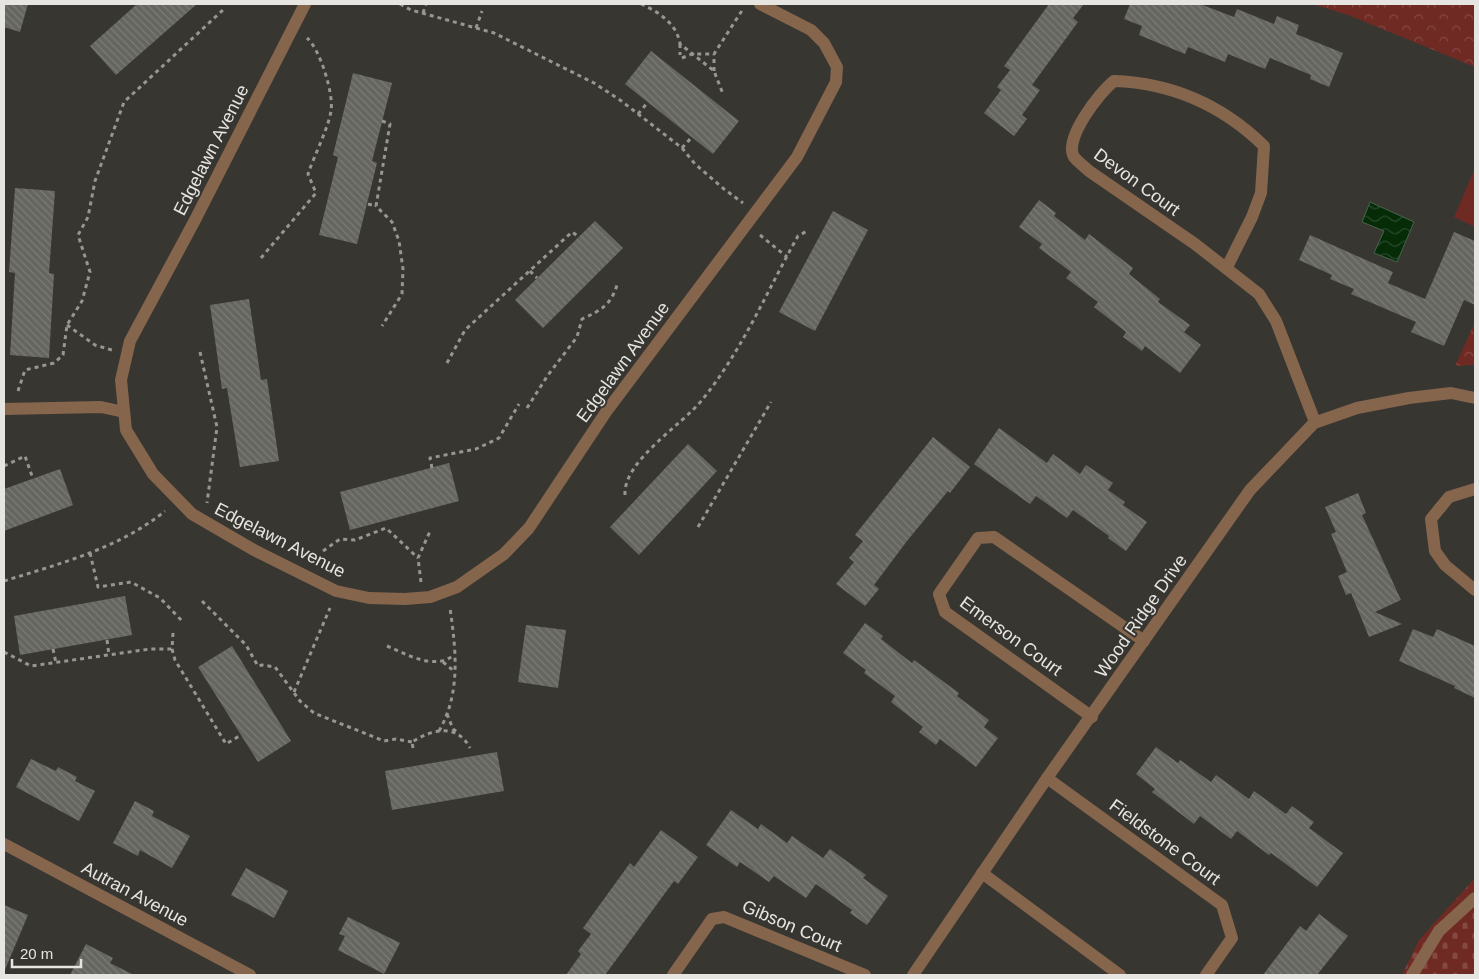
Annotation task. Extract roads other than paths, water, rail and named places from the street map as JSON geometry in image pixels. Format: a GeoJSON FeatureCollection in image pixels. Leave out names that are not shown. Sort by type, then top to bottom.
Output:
{"type":"FeatureCollection","features":[{"type":"Feature","properties":{"kind":"street","name":"Edgelawn Avenue"},"geometry":{"type":"LineString","coordinates":[[305,4],[195,220],[130,341],[121,380],[126,430],[138,454],[175,499],[202,520],[254,550],[336,591],[369,598],[405,600],[424,597],[457,587],[504,554],[529,528],[606,412],[797,157],[836,82],[837,67],[824,44],[811,30],[760,4]]}},
{"type":"Feature","properties":{"kind":"street","name":"Devon Court"},"geometry":{"type":"LineString","coordinates":[[1227,267],[1261,193],[1264,146],[1248,130],[1218,109],[1157,84],[1114,81],[1103,90],[1075,133],[1072,146],[1074,157],[1089,171],[1227,267],[1259,294],[1276,321],[1316,422]]}},
{"type":"Feature","properties":{"kind":"street","name":"Wood Ridge Drive"},"geometry":{"type":"LineString","coordinates":[[914,975],[1047,778],[1092,717],[1250,490],[1316,422],[1357,408],[1409,398],[1451,393],[1475,398]]}},
{"type":"Feature","properties":{"kind":"street"},"geometry":{"type":"LineString","coordinates":[[4,409],[101,407],[124,412]]}},
{"type":"Feature","properties":{"kind":"street"},"geometry":{"type":"LineString","coordinates":[[1475,489],[1449,498],[1439,507],[1431,519],[1435,551],[1445,565],[1475,590]]}},
{"type":"Feature","properties":{"kind":"street","name":"Emerson Court"},"geometry":{"type":"LineString","coordinates":[[1092,717],[945,612],[939,594],[978,538],[994,537],[1144,641]]}},
{"type":"Feature","properties":{"kind":"street","name":"Fieldstone Court"},"geometry":{"type":"LineString","coordinates":[[1047,778],[1222,905],[1232,938],[1206,975]]}},
{"type":"Feature","properties":{"kind":"street","name":"Autran Avenue"},"geometry":{"type":"LineString","coordinates":[[4,844],[250,975]]}},
{"type":"Feature","properties":{"kind":"street"},"geometry":{"type":"LineString","coordinates":[[982,873],[1120,975]]}},
{"type":"Feature","properties":{"kind":"street"},"geometry":{"type":"LineString","coordinates":[[1412,975],[1439,931],[1475,898]]}},
{"type":"Feature","properties":{"kind":"street","name":"Gibson Court"},"geometry":{"type":"LineString","coordinates":[[673,975],[712,920],[724,917],[865,975]]}},
{"type":"Feature","properties":{"kind":"water"},"geometry":{"type":"Polygon","coordinates":[[[1370,202],[1414,222],[1397,262],[1374,253],[1384,231],[1362,222],[1370,202]]]}}]}
